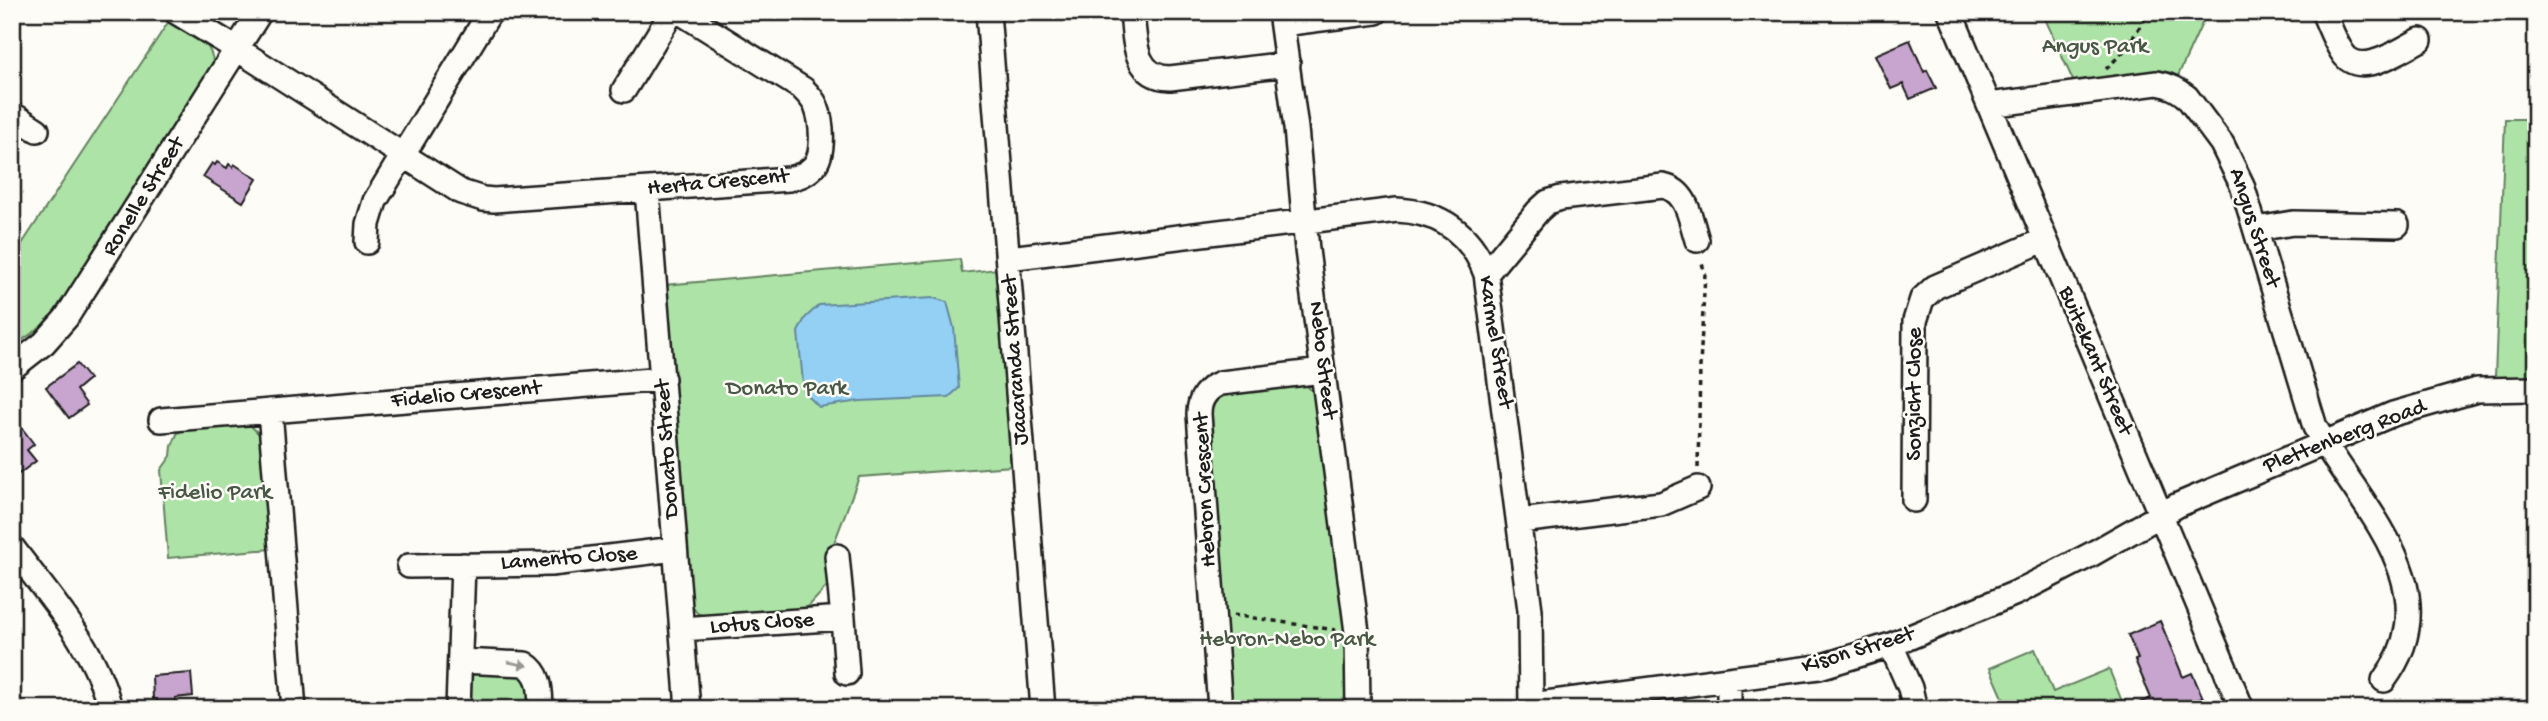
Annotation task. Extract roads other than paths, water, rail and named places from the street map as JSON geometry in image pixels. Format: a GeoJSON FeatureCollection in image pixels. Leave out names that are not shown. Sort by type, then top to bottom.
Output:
{"type":"FeatureCollection","features":[{"type":"Feature","properties":{"kind":"street","name":"Herta Crescent"},"geometry":{"type":"LineString","coordinates":[[176,12],[237,48],[461,192],[483,200],[789,179],[804,175],[813,167],[820,150],[818,109],[812,98],[803,89],[680,12]]}},
{"type":"Feature","properties":{"kind":"street","name":"Ronelle Street"},"geometry":{"type":"LineString","coordinates":[[12,368],[44,343],[66,318],[260,12]]}},
{"type":"Feature","properties":{"kind":"street"},"geometry":{"type":"LineString","coordinates":[[367,242],[371,209],[490,12]]}},
{"type":"Feature","properties":{"kind":"street"},"geometry":{"type":"LineString","coordinates":[[624,90],[673,12]]}},
{"type":"Feature","properties":{"kind":"street","name":"Jacaranda Street"},"geometry":{"type":"LineString","coordinates":[[988,12],[1043,709]]}},
{"type":"Feature","properties":{"kind":"street"},"geometry":{"type":"LineString","coordinates":[[1132,12],[1139,59],[1146,70],[1157,76],[1170,78],[1288,64]]}},
{"type":"Feature","properties":{"kind":"street"},"geometry":{"type":"LineString","coordinates":[[1281,18],[1376,12]]}},
{"type":"Feature","properties":{"kind":"street","name":"Buitekant Street"},"geometry":{"type":"LineString","coordinates":[[1950,12],[2242,709]]}},
{"type":"Feature","properties":{"kind":"street"},"geometry":{"type":"LineString","coordinates":[[2323,12],[2342,54],[2356,63],[2381,60],[2420,40]]}},
{"type":"Feature","properties":{"kind":"street","name":"Nebo Street"},"geometry":{"type":"LineString","coordinates":[[1281,18],[1306,221],[1307,250],[1357,632],[1358,709]]}},
{"type":"Feature","properties":{"kind":"street","name":"Angus Street"},"geometry":{"type":"LineString","coordinates":[[1989,105],[2157,83],[2181,91],[2228,155],[2257,229],[2315,427],[2388,537],[2407,591],[2408,621],[2404,645],[2397,664],[2384,680]]}},
{"type":"Feature","properties":{"kind":"street"},"geometry":{"type":"LineString","coordinates":[[12,114],[37,130]]}},
{"type":"Feature","properties":{"kind":"street"},"geometry":{"type":"LineString","coordinates":[[1486,274],[1543,206],[1561,198],[1663,186],[1671,188],[1683,198],[1697,240]]}},
{"type":"Feature","properties":{"kind":"street","name":"Donato Street"},"geometry":{"type":"LineString","coordinates":[[647,190],[688,709]]}},
{"type":"Feature","properties":{"kind":"street","name":"Karmel Street"},"geometry":{"type":"LineString","coordinates":[[1008,258],[1397,210],[1426,213],[1451,225],[1463,235],[1473,247],[1486,274],[1531,618],[1531,707]]}},
{"type":"Feature","properties":{"kind":"street"},"geometry":{"type":"LineString","coordinates":[[2257,229],[2293,223],[2397,225]]}},
{"type":"Feature","properties":{"kind":"street","name":"Sonzicht Close"},"geometry":{"type":"LineString","coordinates":[[1914,500],[1914,321],[1918,306],[1935,287],[2044,240]]}},
{"type":"Feature","properties":{"kind":"street","name":"Hebron Crescent"},"geometry":{"type":"LineString","coordinates":[[1220,709],[1200,401],[1208,390],[1222,383],[1323,371]]}},
{"type":"Feature","properties":{"kind":"street","name":"Fidelio Crescent"},"geometry":{"type":"LineString","coordinates":[[161,419],[663,379]]}},
{"type":"Feature","properties":{"kind":"street","name":"Plettenberg Road"},"geometry":{"type":"LineString","coordinates":[[2161,515],[2178,505],[2393,414],[2463,393],[2491,388],[2536,389]]}},
{"type":"Feature","properties":{"kind":"street"},"geometry":{"type":"LineString","coordinates":[[270,411],[293,709]]}},
{"type":"Feature","properties":{"kind":"street"},"geometry":{"type":"LineString","coordinates":[[1520,521],[1661,504],[1698,488]]}},
{"type":"Feature","properties":{"kind":"street","name":"Kison Street"},"geometry":{"type":"LineString","coordinates":[[1531,707],[1819,667],[1891,645],[2016,593],[2161,515]]}},
{"type":"Feature","properties":{"kind":"street"},"geometry":{"type":"LineString","coordinates":[[12,547],[83,643],[102,681],[110,709]]}},
{"type":"Feature","properties":{"kind":"street","name":"Lamento Close"},"geometry":{"type":"LineString","coordinates":[[409,566],[551,564],[675,549]]}},
{"type":"Feature","properties":{"kind":"street","name":"Lotus Close"},"geometry":{"type":"LineString","coordinates":[[837,556],[848,673]]}},
{"type":"Feature","properties":{"kind":"street"},"geometry":{"type":"LineString","coordinates":[[458,709],[463,565]]}},
{"type":"Feature","properties":{"kind":"street","name":"Lotus Close"},"geometry":{"type":"LineString","coordinates":[[682,629],[843,618]]}},
{"type":"Feature","properties":{"kind":"street"},"geometry":{"type":"LineString","coordinates":[[1891,645],[1916,709]]}},
{"type":"Feature","properties":{"kind":"street"},"geometry":{"type":"LineString","coordinates":[[461,661],[525,664],[532,668],[539,681],[541,709]]}},
{"type":"Feature","properties":{"kind":"street"},"geometry":{"type":"LineString","coordinates":[[1729,680],[1729,709]]}},
{"type":"Feature","properties":{"kind":"water"},"geometry":{"type":"Polygon","coordinates":[[[933,298],[947,302],[954,328],[959,388],[949,397],[860,401],[819,407],[804,392],[798,332],[805,318],[819,305],[933,298]]]}},
{"type":"Feature","properties":{"kind":"park label","name":"Angus Park"},"geometry":{"type":"Point","coordinates":[2095,47]}},
{"type":"Feature","properties":{"kind":"park label","name":"Donato Park"},"geometry":{"type":"Point","coordinates":[787,389]}},
{"type":"Feature","properties":{"kind":"park label","name":"Fidelio Park"},"geometry":{"type":"Point","coordinates":[215,493]}},
{"type":"Feature","properties":{"kind":"park label","name":"Hebron-Nebo Park"},"geometry":{"type":"Point","coordinates":[1287,640]}}]}
